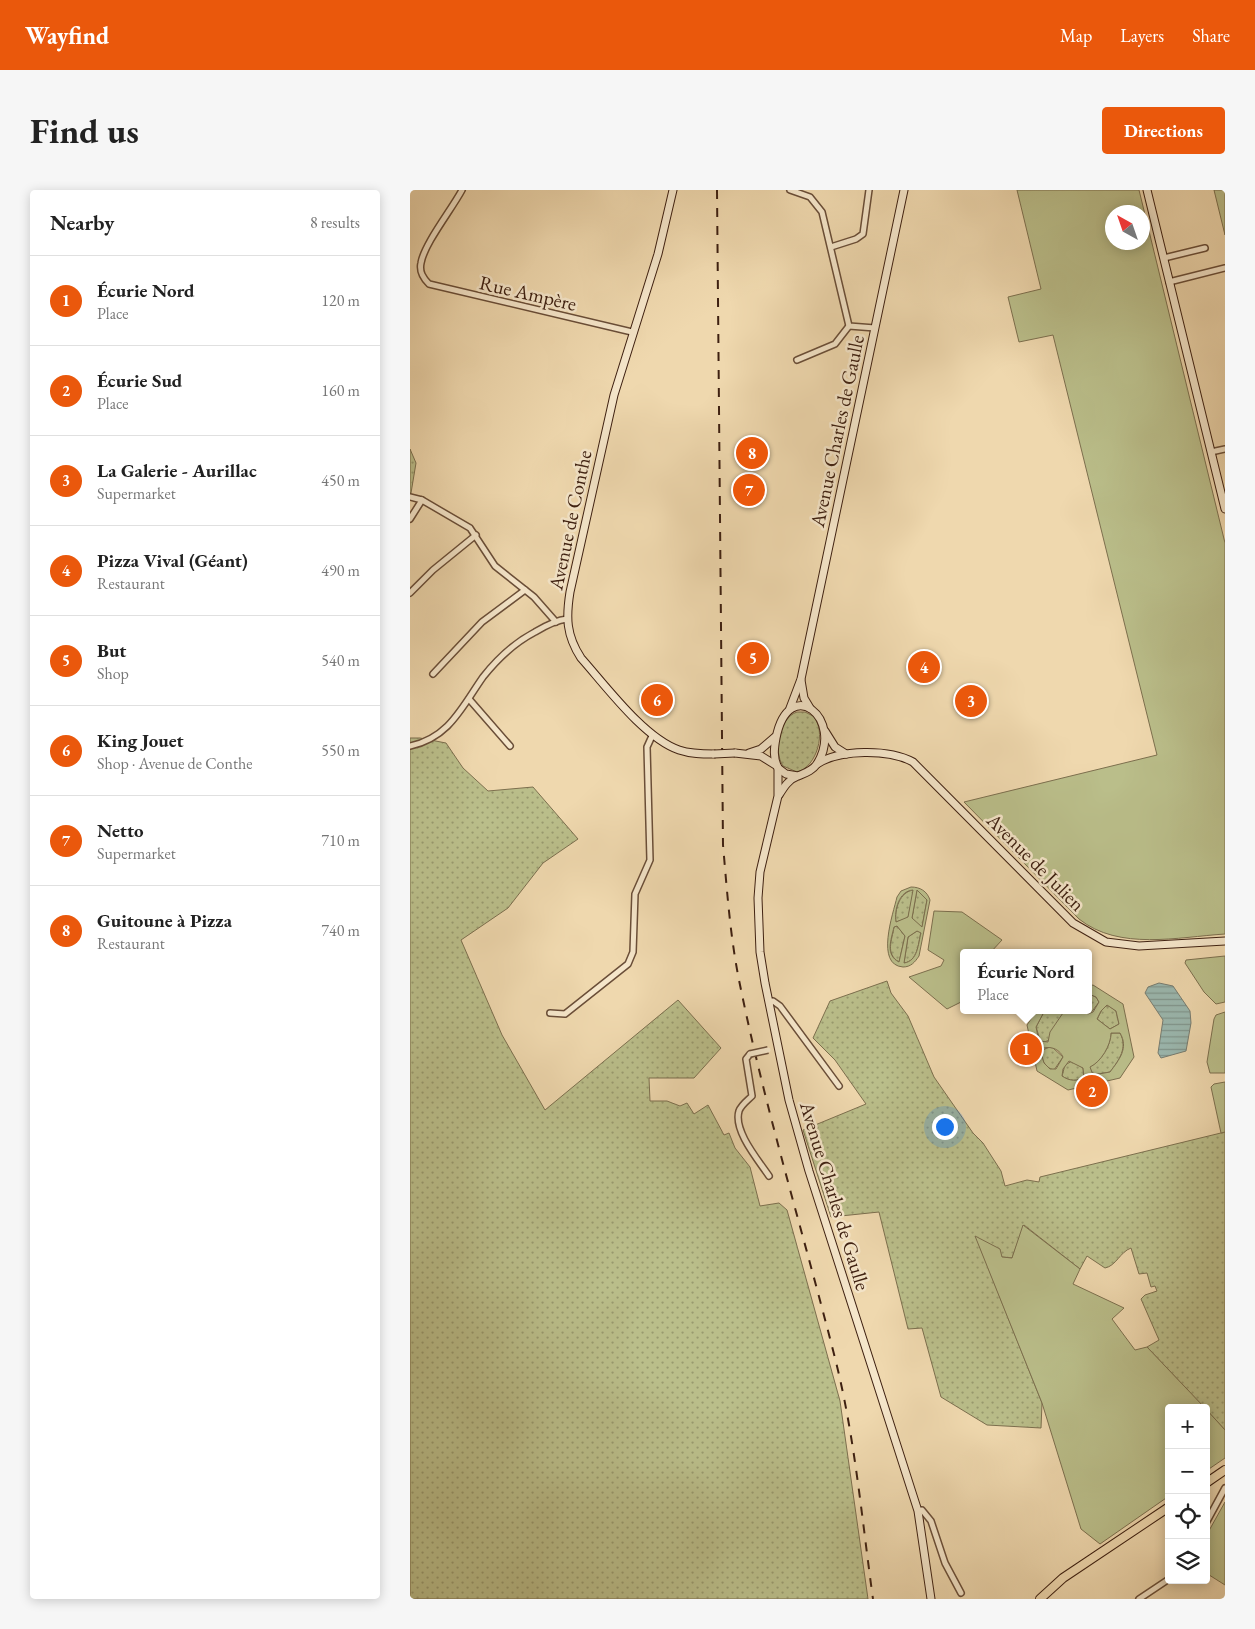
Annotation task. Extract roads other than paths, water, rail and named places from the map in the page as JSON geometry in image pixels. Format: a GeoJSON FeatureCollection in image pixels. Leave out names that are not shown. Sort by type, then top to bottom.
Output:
{"type":"FeatureCollection","features":[{"type":"Feature","properties":{"kind":"main road","name":"Avenue de Conthe"},"geometry":{"type":"LineString","coordinates":[[673,190],[658,254],[632,332],[614,395],[570,592],[567,619],[569,634],[581,658],[652,736],[680,750],[694,754],[749,753],[761,756],[778,767]]}},
{"type":"Feature","properties":{"kind":"main road","name":"Avenue Charles de Gaulle"},"geometry":{"type":"LineString","coordinates":[[790,708],[801,679],[904,190]]}},
{"type":"Feature","properties":{"kind":"main road"},"geometry":{"type":"LineString","coordinates":[[1147,190],[1225,509]]}},
{"type":"Feature","properties":{"kind":"main road","name":"Avenue Charles de Gaulle"},"geometry":{"type":"LineString","coordinates":[[801,679],[804,698],[810,708]]}},
{"type":"Feature","properties":{"kind":"main road"},"geometry":{"type":"LineString","coordinates":[[798,776],[786,774],[778,767],[774,751],[781,721],[790,708],[797,706],[810,708],[820,717],[824,731],[835,747],[846,754]]}},
{"type":"Feature","properties":{"kind":"main road"},"geometry":{"type":"LineString","coordinates":[[778,796],[787,784],[811,770],[816,764],[824,731]]}},
{"type":"Feature","properties":{"kind":"main road","name":"Avenue de Conthe"},"geometry":{"type":"LineString","coordinates":[[749,753],[767,745],[777,734]]}},
{"type":"Feature","properties":{"kind":"main road","name":"Avenue de Julien"},"geometry":{"type":"LineString","coordinates":[[816,764],[827,758],[846,754],[892,754],[913,762],[1073,923],[1106,942],[1139,946],[1225,941]]}},
{"type":"Feature","properties":{"kind":"main road","name":"Avenue Charles de Gaulle"},"geometry":{"type":"LineString","coordinates":[[778,767],[778,796],[760,872],[758,898],[760,952],[768,1002],[777,1046],[809,1172],[918,1511],[931,1599]]}},
{"type":"Feature","properties":{"kind":"main road"},"geometry":{"type":"LineString","coordinates":[[1210,1480],[1225,1470]]}},
{"type":"Feature","properties":{"kind":"main road"},"geometry":{"type":"LineString","coordinates":[[1040,1599],[1063,1578],[1165,1510]]}},
{"type":"Feature","properties":{"kind":"street","name":"Rue Ampère"},"geometry":{"type":"LineString","coordinates":[[462,190],[427,249],[421,263],[422,276],[429,284],[439,288],[632,332]]}},
{"type":"Feature","properties":{"kind":"street"},"geometry":{"type":"LineString","coordinates":[[790,190],[802,193],[816,204],[825,220],[849,326]]}},
{"type":"Feature","properties":{"kind":"street"},"geometry":{"type":"LineString","coordinates":[[831,246],[856,239],[863,234],[870,190]]}},
{"type":"Feature","properties":{"kind":"street"},"geometry":{"type":"LineString","coordinates":[[1164,258],[1205,248]]}},
{"type":"Feature","properties":{"kind":"street"},"geometry":{"type":"LineString","coordinates":[[1169,282],[1225,268]]}},
{"type":"Feature","properties":{"kind":"street"},"geometry":{"type":"LineString","coordinates":[[849,326],[874,328]]}},
{"type":"Feature","properties":{"kind":"street"},"geometry":{"type":"LineString","coordinates":[[797,360],[835,344],[849,326]]}},
{"type":"Feature","properties":{"kind":"street"},"geometry":{"type":"LineString","coordinates":[[1211,452],[1225,449]]}},
{"type":"Feature","properties":{"kind":"street"},"geometry":{"type":"LineString","coordinates":[[410,497],[422,500],[470,528],[495,566],[546,608],[556,622]]}},
{"type":"Feature","properties":{"kind":"street"},"geometry":{"type":"LineString","coordinates":[[410,519],[422,500]]}},
{"type":"Feature","properties":{"kind":"street"},"geometry":{"type":"LineString","coordinates":[[410,593],[433,570],[476,535]]}},
{"type":"Feature","properties":{"kind":"street"},"geometry":{"type":"LineString","coordinates":[[433,674],[482,622],[525,590]]}},
{"type":"Feature","properties":{"kind":"street"},"geometry":{"type":"LineString","coordinates":[[410,746],[434,739],[450,724],[484,676],[510,648],[556,622],[567,619]]}},
{"type":"Feature","properties":{"kind":"street"},"geometry":{"type":"LineString","coordinates":[[469,699],[510,746]]}},
{"type":"Feature","properties":{"kind":"street"},"geometry":{"type":"LineString","coordinates":[[550,1013],[565,1014],[628,964],[633,952],[635,894],[650,860],[647,747],[652,736]]}},
{"type":"Feature","properties":{"kind":"street"},"geometry":{"type":"LineString","coordinates":[[768,1002],[773,1001],[780,1006],[838,1086]]}},
{"type":"Feature","properties":{"kind":"street"},"geometry":{"type":"LineString","coordinates":[[769,1176],[747,1144],[738,1121],[739,1109],[752,1096],[746,1059],[750,1054],[777,1046]]}},
{"type":"Feature","properties":{"kind":"street"},"geometry":{"type":"LineString","coordinates":[[1210,1516],[1225,1488]]}},
{"type":"Feature","properties":{"kind":"street"},"geometry":{"type":"LineString","coordinates":[[918,1511],[922,1510],[931,1521],[945,1563],[960,1593]]}},
{"type":"Feature","properties":{"kind":"street"},"geometry":{"type":"LineString","coordinates":[[1139,1599],[1165,1582]]}},
{"type":"Feature","properties":{"kind":"water"},"geometry":{"type":"Polygon","coordinates":[[[1159,983],[1173,986],[1190,1011],[1191,1023],[1186,1051],[1161,1058],[1158,1053],[1163,1020],[1145,993],[1148,987],[1159,983]]]}},
{"type":"Feature","properties":{"kind":"railway"},"geometry":{"type":"LineString","coordinates":[[717,190],[723,845],[729,912],[733,946],[749,1028],[843,1391],[858,1480],[873,1599]]}},
{"type":"Feature","properties":{"kind":"place","name":"Guitoune à Pizza"},"geometry":{"type":"Point","coordinates":[752,453]}},
{"type":"Feature","properties":{"kind":"place","name":"Netto"},"geometry":{"type":"Point","coordinates":[749,490]}},
{"type":"Feature","properties":{"kind":"place","name":"But"},"geometry":{"type":"Point","coordinates":[753,658]}},
{"type":"Feature","properties":{"kind":"place","name":"Pizza Vival (Géant)"},"geometry":{"type":"Point","coordinates":[924,667]}},
{"type":"Feature","properties":{"kind":"place","name":"King Jouet"},"geometry":{"type":"Point","coordinates":[657,700]}},
{"type":"Feature","properties":{"kind":"place","name":"La Galerie - Aurillac"},"geometry":{"type":"Point","coordinates":[971,701]}},
{"type":"Feature","properties":{"kind":"place","name":"Écurie Nord"},"geometry":{"type":"Point","coordinates":[1026,1049]}},
{"type":"Feature","properties":{"kind":"place","name":"Écurie Sud"},"geometry":{"type":"Point","coordinates":[1092,1091]}}]}
